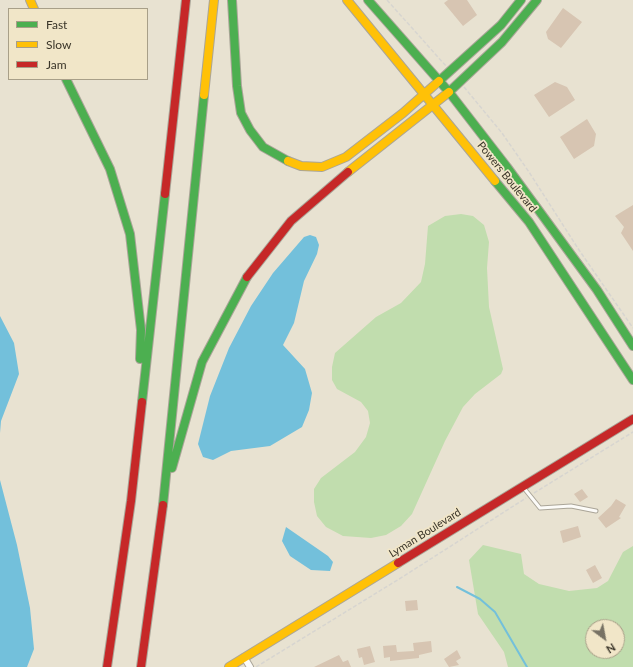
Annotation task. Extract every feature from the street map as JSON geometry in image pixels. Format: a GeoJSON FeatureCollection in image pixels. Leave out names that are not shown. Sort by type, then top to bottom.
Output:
{"type":"FeatureCollection","features":[{"type":"Feature","properties":{"kind":"main road"},"geometry":{"type":"LineString","coordinates":[[107,667],[131,501],[186,0]]}},
{"type":"Feature","properties":{"kind":"main road"},"geometry":{"type":"LineString","coordinates":[[141,667],[165,493],[190,216],[214,0]]}},
{"type":"Feature","properties":{"kind":"main road"},"geometry":{"type":"LineString","coordinates":[[232,0],[237,86],[241,113],[250,130],[263,147],[282,160],[301,166],[322,167],[346,157],[425,95],[500,25],[521,0]]}},
{"type":"Feature","properties":{"kind":"main road","name":"Powers Boulevard"},"geometry":{"type":"LineString","coordinates":[[348,0],[432,105],[530,222],[633,380]]}},
{"type":"Feature","properties":{"kind":"main road","name":"Powers Boulevard"},"geometry":{"type":"LineString","coordinates":[[368,0],[449,92],[597,290],[633,346]]}},
{"type":"Feature","properties":{"kind":"main road"},"geometry":{"type":"LineString","coordinates":[[165,493],[202,362],[244,280],[291,221],[356,165],[449,92],[502,42],[537,0]]}},
{"type":"Feature","properties":{"kind":"main road"},"geometry":{"type":"LineString","coordinates":[[66,80],[110,169],[130,234],[141,330],[131,501]]}},
{"type":"Feature","properties":{"kind":"main road","name":"Lyman Boulevard"},"geometry":{"type":"LineString","coordinates":[[229,667],[633,419]]}},
{"type":"Feature","properties":{"kind":"street"},"geometry":{"type":"LineString","coordinates":[[244,657],[250,667]]}},
{"type":"Feature","properties":{"kind":"lane"},"geometry":{"type":"LineString","coordinates":[[522,486],[537,506],[544,509],[564,506],[596,511]]}},
{"type":"Feature","properties":{"kind":"path"},"geometry":{"type":"LineString","coordinates":[[387,0],[450,71]]}},
{"type":"Feature","properties":{"kind":"path"},"geometry":{"type":"LineString","coordinates":[[459,82],[502,133],[575,244],[633,328]]}},
{"type":"Feature","properties":{"kind":"path"},"geometry":{"type":"LineString","coordinates":[[256,667],[633,432]]}},
{"type":"Feature","properties":{"kind":"green space"},"geometry":{"type":"Polygon","coordinates":[[[461,214],[473,216],[484,225],[489,242],[487,268],[489,307],[503,369],[501,374],[475,394],[463,407],[445,441],[412,514],[401,526],[386,535],[371,538],[343,536],[326,527],[317,516],[314,502],[314,489],[321,478],[355,452],[366,437],[370,423],[368,411],[361,402],[337,389],[332,380],[332,367],[335,353],[376,317],[401,303],[421,282],[425,264],[428,226],[445,216],[461,214]]]}},
{"type":"Feature","properties":{"kind":"green space"},"geometry":{"type":"Polygon","coordinates":[[[483,545],[521,554],[524,574],[539,584],[569,591],[597,588],[608,581],[623,552],[633,546],[633,667],[508,667],[504,652],[478,614],[469,560],[483,545]]]}},
{"type":"Feature","properties":{"kind":"water"},"geometry":{"type":"Polygon","coordinates":[[[310,235],[316,237],[319,245],[317,254],[304,281],[294,323],[283,345],[305,369],[312,393],[309,410],[302,427],[270,446],[231,451],[213,460],[203,457],[198,444],[210,396],[229,348],[251,306],[273,273],[304,237],[310,235]]]}},
{"type":"Feature","properties":{"kind":"water"},"geometry":{"type":"Polygon","coordinates":[[[0,316],[14,343],[19,374],[1,421],[0,433],[0,316]]]}},
{"type":"Feature","properties":{"kind":"water"},"geometry":{"type":"Polygon","coordinates":[[[0,480],[17,545],[30,608],[34,649],[27,667],[0,667],[0,480]]]}},
{"type":"Feature","properties":{"kind":"water"},"geometry":{"type":"Polygon","coordinates":[[[286,527],[328,556],[333,562],[330,571],[311,570],[290,556],[282,541],[286,527]]]}},
{"type":"Feature","properties":{"kind":"building"},"geometry":{"type":"Polygon","coordinates":[[[448,0],[467,0],[477,15],[463,26],[444,3],[448,0]]]}},
{"type":"Feature","properties":{"kind":"building"},"geometry":{"type":"Polygon","coordinates":[[[563,8],[582,22],[561,48],[548,39],[546,32],[563,8]]]}},
{"type":"Feature","properties":{"kind":"building"},"geometry":{"type":"Polygon","coordinates":[[[555,82],[567,87],[575,100],[549,117],[534,95],[555,82]]]}},
{"type":"Feature","properties":{"kind":"building"},"geometry":{"type":"Polygon","coordinates":[[[587,119],[596,134],[594,146],[574,159],[560,137],[587,119]]]}},
{"type":"Feature","properties":{"kind":"building"},"geometry":{"type":"Polygon","coordinates":[[[633,205],[633,251],[621,233],[624,227],[615,216],[633,205]]]}},
{"type":"Feature","properties":{"kind":"building"},"geometry":{"type":"Polygon","coordinates":[[[582,489],[588,497],[580,502],[574,494],[582,489]]]}},
{"type":"Feature","properties":{"kind":"building"},"geometry":{"type":"Polygon","coordinates":[[[616,499],[626,505],[619,517],[621,518],[606,528],[598,518],[616,499]]]}},
{"type":"Feature","properties":{"kind":"building"},"geometry":{"type":"Polygon","coordinates":[[[578,526],[581,537],[563,543],[560,531],[578,526]]]}},
{"type":"Feature","properties":{"kind":"building"},"geometry":{"type":"Polygon","coordinates":[[[595,565],[602,578],[593,583],[586,570],[595,565]]]}},
{"type":"Feature","properties":{"kind":"building"},"geometry":{"type":"Polygon","coordinates":[[[417,600],[418,610],[406,611],[405,601],[417,600]]]}},
{"type":"Feature","properties":{"kind":"building"},"geometry":{"type":"Polygon","coordinates":[[[431,641],[432,652],[419,655],[419,658],[390,661],[390,657],[384,658],[383,646],[396,645],[397,652],[414,651],[413,643],[431,641]]]}},
{"type":"Feature","properties":{"kind":"building"},"geometry":{"type":"Polygon","coordinates":[[[370,646],[375,662],[364,665],[362,657],[359,658],[357,649],[370,646]]]}},
{"type":"Feature","properties":{"kind":"building"},"geometry":{"type":"Polygon","coordinates":[[[457,650],[461,658],[456,661],[459,665],[449,667],[444,659],[457,650]]]}},
{"type":"Feature","properties":{"kind":"building"},"geometry":{"type":"Polygon","coordinates":[[[339,655],[343,662],[348,660],[351,667],[314,667],[339,655]]]}},
{"type":"Feature","properties":{"kind":"waterway"},"geometry":{"type":"LineString","coordinates":[[457,587],[480,599],[495,612],[527,667]]}},
{"type":"Feature","properties":{"kind":"traffic: fast"},"geometry":{"type":"LineString","coordinates":[[232,0],[237,86],[241,113],[250,130],[263,147],[288,161]]}},
{"type":"Feature","properties":{"kind":"traffic: fast"},"geometry":{"type":"LineString","coordinates":[[368,0],[449,92],[507,167],[597,290],[633,346]]}},
{"type":"Feature","properties":{"kind":"traffic: fast"},"geometry":{"type":"LineString","coordinates":[[439,81],[501,25],[521,0]]}},
{"type":"Feature","properties":{"kind":"traffic: fast"},"geometry":{"type":"LineString","coordinates":[[449,92],[502,42],[537,0]]}},
{"type":"Feature","properties":{"kind":"traffic: fast"},"geometry":{"type":"LineString","coordinates":[[66,80],[110,169],[130,234],[141,330],[140,359]]}},
{"type":"Feature","properties":{"kind":"traffic: fast"},"geometry":{"type":"LineString","coordinates":[[163,505],[204,95]]}},
{"type":"Feature","properties":{"kind":"traffic: fast"},"geometry":{"type":"LineString","coordinates":[[495,181],[529,222],[633,380]]}},
{"type":"Feature","properties":{"kind":"traffic: fast"},"geometry":{"type":"LineString","coordinates":[[142,402],[165,194]]}},
{"type":"Feature","properties":{"kind":"traffic: fast"},"geometry":{"type":"LineString","coordinates":[[172,468],[202,362],[247,277]]}},
{"type":"Feature","properties":{"kind":"traffic: slow"},"geometry":{"type":"LineString","coordinates":[[30,0],[34,8]]}},
{"type":"Feature","properties":{"kind":"traffic: slow"},"geometry":{"type":"LineString","coordinates":[[204,95],[214,0]]}},
{"type":"Feature","properties":{"kind":"traffic: slow"},"geometry":{"type":"LineString","coordinates":[[347,0],[495,181]]}},
{"type":"Feature","properties":{"kind":"traffic: slow"},"geometry":{"type":"LineString","coordinates":[[288,161],[301,166],[322,167],[346,157],[403,113],[439,81]]}},
{"type":"Feature","properties":{"kind":"traffic: slow"},"geometry":{"type":"LineString","coordinates":[[348,172],[449,92]]}},
{"type":"Feature","properties":{"kind":"traffic: slow"},"geometry":{"type":"LineString","coordinates":[[229,667],[398,563]]}},
{"type":"Feature","properties":{"kind":"traffic: jam"},"geometry":{"type":"LineString","coordinates":[[165,194],[186,0]]}},
{"type":"Feature","properties":{"kind":"traffic: jam"},"geometry":{"type":"LineString","coordinates":[[247,277],[291,221],[348,172]]}},
{"type":"Feature","properties":{"kind":"traffic: jam"},"geometry":{"type":"LineString","coordinates":[[107,667],[131,501],[142,402]]}},
{"type":"Feature","properties":{"kind":"traffic: jam"},"geometry":{"type":"LineString","coordinates":[[398,563],[633,419]]}},
{"type":"Feature","properties":{"kind":"traffic: jam"},"geometry":{"type":"LineString","coordinates":[[141,667],[163,505]]}}]}
